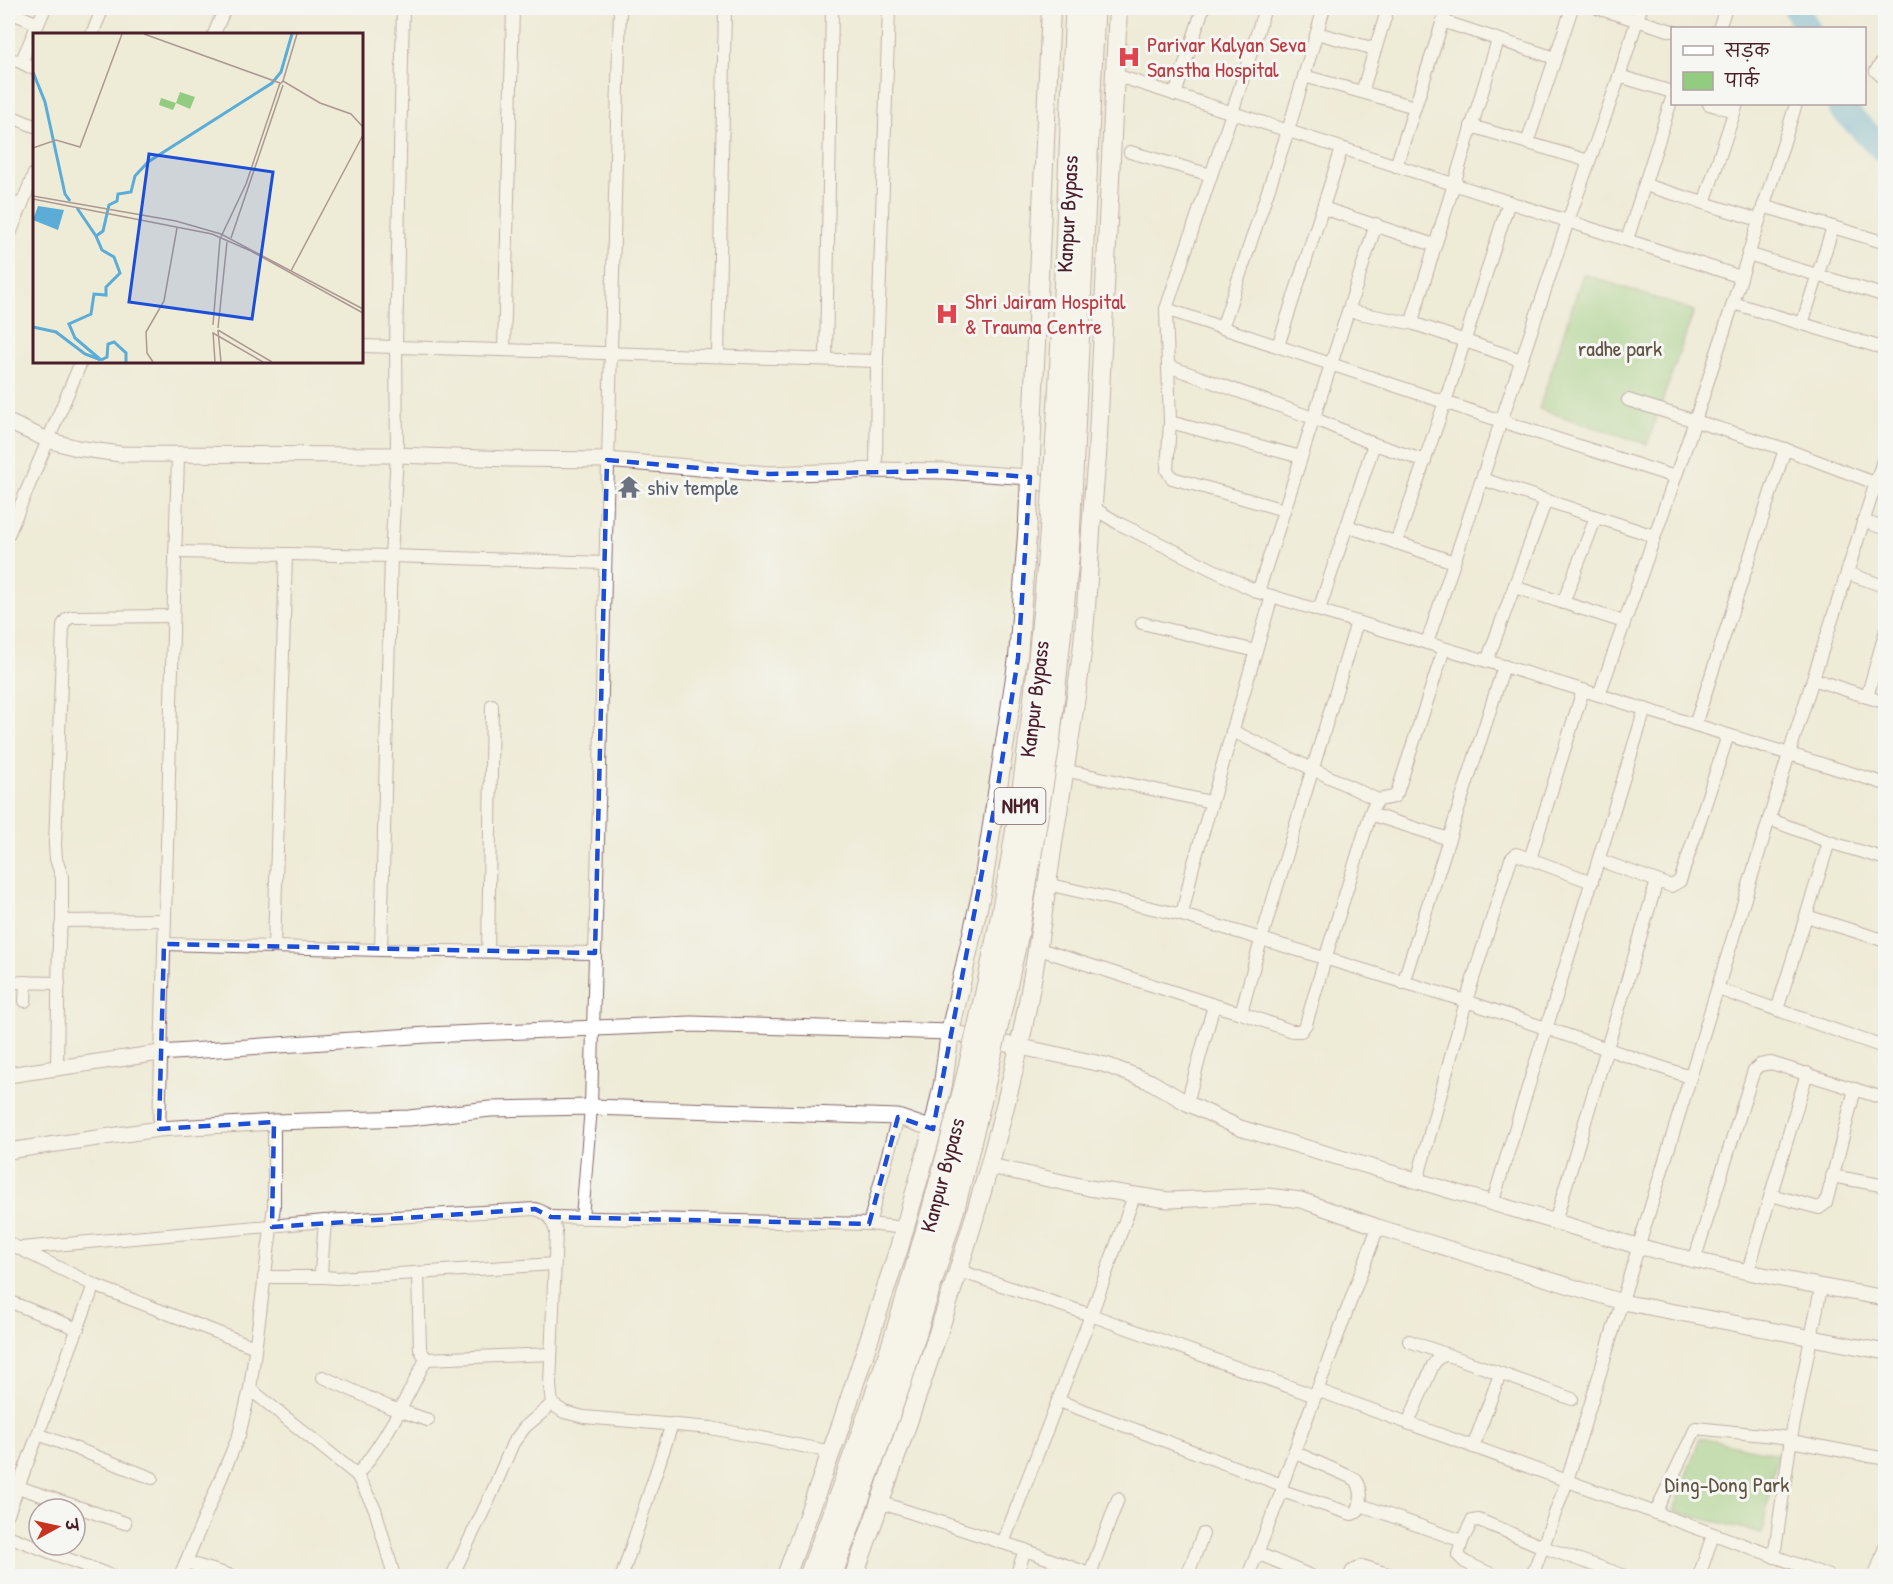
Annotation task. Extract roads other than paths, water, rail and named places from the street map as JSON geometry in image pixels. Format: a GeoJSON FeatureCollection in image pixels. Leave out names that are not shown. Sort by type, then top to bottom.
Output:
{"type":"FeatureCollection","features":[{"type":"Feature","properties":{"kind":"highway","name":"Kanpur Bypass"},"geometry":{"type":"LineString","coordinates":[[810,1576],[859,1443],[902,1315],[965,1090],[1000,929],[1024,782],[1044,613],[1058,399],[1076,8]]}},
{"type":"Feature","properties":{"kind":"highway","name":"Kanpur Bypass"},"geometry":{"type":"LineString","coordinates":[[831,1576],[900,1381],[954,1208],[1018,933],[1048,744],[1068,560],[1094,8]]}},
{"type":"Feature","properties":{"kind":"main road"},"geometry":{"type":"LineString","coordinates":[[786,1576],[832,1452],[905,1228],[933,1129],[950,1032],[982,890],[1018,658],[1029,477],[1051,8]]}},
{"type":"Feature","properties":{"kind":"main road"},"geometry":{"type":"LineString","coordinates":[[854,1576],[945,1310],[990,1166],[1019,1047],[1047,884],[1082,651],[1097,457],[1118,8]]}},
{"type":"Feature","properties":{"kind":"street"},"geometry":{"type":"LineString","coordinates":[[34,33],[45,8]]}},
{"type":"Feature","properties":{"kind":"street"},"geometry":{"type":"LineString","coordinates":[[92,33],[103,8]]}},
{"type":"Feature","properties":{"kind":"street"},"geometry":{"type":"LineString","coordinates":[[209,8],[224,10],[214,33]]}},
{"type":"Feature","properties":{"kind":"street"},"geometry":{"type":"LineString","coordinates":[[381,950],[391,556],[397,455],[396,346],[403,8]]}},
{"type":"Feature","properties":{"kind":"street"},"geometry":{"type":"LineString","coordinates":[[504,350],[513,8]]}},
{"type":"Feature","properties":{"kind":"street"},"geometry":{"type":"LineString","coordinates":[[582,1218],[591,1107],[620,8]]}},
{"type":"Feature","properties":{"kind":"street"},"geometry":{"type":"LineString","coordinates":[[718,356],[725,8]]}},
{"type":"Feature","properties":{"kind":"street"},"geometry":{"type":"LineString","coordinates":[[825,359],[832,8]]}},
{"type":"Feature","properties":{"kind":"street"},"geometry":{"type":"LineString","coordinates":[[876,470],[877,361],[889,8]]}},
{"type":"Feature","properties":{"kind":"street"},"geometry":{"type":"LineString","coordinates":[[1174,94],[1203,8]]}},
{"type":"Feature","properties":{"kind":"street"},"geometry":{"type":"LineString","coordinates":[[1265,8],[1166,309],[1170,422],[1167,470],[1172,477],[1284,510]]}},
{"type":"Feature","properties":{"kind":"street"},"geometry":{"type":"LineString","coordinates":[[1222,328],[1288,131],[1324,8]]}},
{"type":"Feature","properties":{"kind":"street"},"geometry":{"type":"LineString","coordinates":[[1362,92],[1388,8]]}},
{"type":"Feature","properties":{"kind":"street"},"geometry":{"type":"LineString","coordinates":[[1396,166],[1446,8]]}},
{"type":"Feature","properties":{"kind":"street"},"geometry":{"type":"LineString","coordinates":[[1527,143],[1572,8]]}},
{"type":"Feature","properties":{"kind":"street"},"geometry":{"type":"LineString","coordinates":[[1597,8],[1671,31]]}},
{"type":"Feature","properties":{"kind":"street"},"geometry":{"type":"LineString","coordinates":[[1427,643],[1641,8]]}},
{"type":"Feature","properties":{"kind":"street"},"geometry":{"type":"LineString","coordinates":[[1719,27],[1726,8]]}},
{"type":"Feature","properties":{"kind":"street"},"geometry":{"type":"LineString","coordinates":[[8,11],[38,24]]}},
{"type":"Feature","properties":{"kind":"street"},"geometry":{"type":"LineString","coordinates":[[1442,21],[1555,58]]}},
{"type":"Feature","properties":{"kind":"street"},"geometry":{"type":"LineString","coordinates":[[1317,33],[1375,49]]}},
{"type":"Feature","properties":{"kind":"street"},"geometry":{"type":"LineString","coordinates":[[13,60],[22,60],[33,36]]}},
{"type":"Feature","properties":{"kind":"street"},"geometry":{"type":"LineString","coordinates":[[1415,324],[1413,318],[1434,245],[1498,40]]}},
{"type":"Feature","properties":{"kind":"street"},"geometry":{"type":"LineString","coordinates":[[1886,56],[1876,71],[1886,80]]}},
{"type":"Feature","properties":{"kind":"street"},"geometry":{"type":"LineString","coordinates":[[13,60],[33,69]]}},
{"type":"Feature","properties":{"kind":"street"},"geometry":{"type":"LineString","coordinates":[[1115,75],[1741,277]]}},
{"type":"Feature","properties":{"kind":"street"},"geometry":{"type":"LineString","coordinates":[[1304,76],[1414,107]]}},
{"type":"Feature","properties":{"kind":"street"},"geometry":{"type":"LineString","coordinates":[[1619,76],[1671,92]]}},
{"type":"Feature","properties":{"kind":"street"},"geometry":{"type":"LineString","coordinates":[[1627,240],[1671,101]]}},
{"type":"Feature","properties":{"kind":"street"},"geometry":{"type":"LineString","coordinates":[[1704,203],[1736,107],[1718,105]]}},
{"type":"Feature","properties":{"kind":"street"},"geometry":{"type":"LineString","coordinates":[[1599,695],[1695,421],[1796,105]]}},
{"type":"Feature","properties":{"kind":"street"},"geometry":{"type":"LineString","coordinates":[[8,115],[33,126]]}},
{"type":"Feature","properties":{"kind":"street"},"geometry":{"type":"LineString","coordinates":[[1471,126],[1589,161]]}},
{"type":"Feature","properties":{"kind":"street"},"geometry":{"type":"LineString","coordinates":[[1278,346],[1342,148]]}},
{"type":"Feature","properties":{"kind":"street"},"geometry":{"type":"LineString","coordinates":[[1130,152],[1211,175]]}},
{"type":"Feature","properties":{"kind":"street"},"geometry":{"type":"LineString","coordinates":[[8,239],[33,176]]}},
{"type":"Feature","properties":{"kind":"street"},"geometry":{"type":"LineString","coordinates":[[1645,185],[1759,220]]}},
{"type":"Feature","properties":{"kind":"street"},"geometry":{"type":"LineString","coordinates":[[8,200],[21,206]]}},
{"type":"Feature","properties":{"kind":"street"},"geometry":{"type":"LineString","coordinates":[[1396,543],[1445,402],[1509,202]]}},
{"type":"Feature","properties":{"kind":"street"},"geometry":{"type":"LineString","coordinates":[[1762,206],[1886,243]]}},
{"type":"Feature","properties":{"kind":"street"},"geometry":{"type":"LineString","coordinates":[[1323,208],[1434,245]]}},
{"type":"Feature","properties":{"kind":"street"},"geometry":{"type":"LineString","coordinates":[[1258,591],[1376,224]]}},
{"type":"Feature","properties":{"kind":"street"},"geometry":{"type":"LineString","coordinates":[[1802,324],[1833,227]]}},
{"type":"Feature","properties":{"kind":"street"},"geometry":{"type":"LineString","coordinates":[[1748,254],[1886,296]]}},
{"type":"Feature","properties":{"kind":"street"},"geometry":{"type":"LineString","coordinates":[[1733,303],[1886,349]]}},
{"type":"Feature","properties":{"kind":"street"},"geometry":{"type":"LineString","coordinates":[[1166,309],[1675,477]]}},
{"type":"Feature","properties":{"kind":"street"},"geometry":{"type":"LineString","coordinates":[[1349,311],[1415,324],[1521,360]]}},
{"type":"Feature","properties":{"kind":"street"},"geometry":{"type":"LineString","coordinates":[[363,345],[877,361]]}},
{"type":"Feature","properties":{"kind":"street"},"geometry":{"type":"LineString","coordinates":[[8,535],[81,363]]}},
{"type":"Feature","properties":{"kind":"street"},"geometry":{"type":"LineString","coordinates":[[1168,366],[1425,461]]}},
{"type":"Feature","properties":{"kind":"street"},"geometry":{"type":"LineString","coordinates":[[1628,400],[1785,449],[1875,483]]}},
{"type":"Feature","properties":{"kind":"street"},"geometry":{"type":"LineString","coordinates":[[8,422],[48,440],[77,448],[120,454],[397,455],[607,460],[769,474],[876,470],[944,471],[1029,477],[1258,591],[1886,784]]}},
{"type":"Feature","properties":{"kind":"street"},"geometry":{"type":"LineString","coordinates":[[1170,422],[1301,457]]}},
{"type":"Feature","properties":{"kind":"street"},"geometry":{"type":"LineString","coordinates":[[1319,610],[1374,444]]}},
{"type":"Feature","properties":{"kind":"street"},"geometry":{"type":"LineString","coordinates":[[1695,725],[1785,449]]}},
{"type":"Feature","properties":{"kind":"street"},"geometry":{"type":"LineString","coordinates":[[1532,1576],[1567,1481],[1789,754],[1886,451]]}},
{"type":"Feature","properties":{"kind":"street"},"geometry":{"type":"LineString","coordinates":[[159,1129],[178,455]]}},
{"type":"Feature","properties":{"kind":"street"},"geometry":{"type":"LineString","coordinates":[[1482,479],[1654,536]]}},
{"type":"Feature","properties":{"kind":"street"},"geometry":{"type":"LineString","coordinates":[[1487,661],[1546,500]]}},
{"type":"Feature","properties":{"kind":"street"},"geometry":{"type":"LineString","coordinates":[[1563,603],[1596,517]]}},
{"type":"Feature","properties":{"kind":"street"},"geometry":{"type":"LineString","coordinates":[[1863,521],[1886,529]]}},
{"type":"Feature","properties":{"kind":"street"},"geometry":{"type":"LineString","coordinates":[[1347,526],[1454,562]]}},
{"type":"Feature","properties":{"kind":"street"},"geometry":{"type":"LineString","coordinates":[[175,552],[605,563]]}},
{"type":"Feature","properties":{"kind":"street"},"geometry":{"type":"LineString","coordinates":[[274,947],[286,554]]}},
{"type":"Feature","properties":{"kind":"street"},"geometry":{"type":"LineString","coordinates":[[1847,573],[1886,587]]}},
{"type":"Feature","properties":{"kind":"street"},"geometry":{"type":"LineString","coordinates":[[1514,587],[1624,622]]}},
{"type":"Feature","properties":{"kind":"street"},"geometry":{"type":"LineString","coordinates":[[1182,915],[1211,802],[1272,596]]}},
{"type":"Feature","properties":{"kind":"street"},"geometry":{"type":"LineString","coordinates":[[57,1068],[59,937],[62,921],[63,877],[55,845],[63,625],[67,619],[72,617],[173,616]]}},
{"type":"Feature","properties":{"kind":"street"},"geometry":{"type":"LineString","coordinates":[[1241,1013],[1358,622]]}},
{"type":"Feature","properties":{"kind":"street"},"geometry":{"type":"LineString","coordinates":[[1142,623],[1256,651]]}},
{"type":"Feature","properties":{"kind":"street"},"geometry":{"type":"LineString","coordinates":[[1867,697],[1886,630]]}},
{"type":"Feature","properties":{"kind":"street"},"geometry":{"type":"LineString","coordinates":[[1036,948],[1292,1031],[1301,1031],[1306,1024],[1374,803],[1394,797],[1397,793],[1444,648]]}},
{"type":"Feature","properties":{"kind":"street"},"geometry":{"type":"LineString","coordinates":[[1403,983],[1504,666]]}},
{"type":"Feature","properties":{"kind":"street"},"geometry":{"type":"LineString","coordinates":[[1813,679],[1886,703]]}},
{"type":"Feature","properties":{"kind":"street"},"geometry":{"type":"LineString","coordinates":[[1530,859],[1583,690]]}},
{"type":"Feature","properties":{"kind":"street"},"geometry":{"type":"LineString","coordinates":[[488,951],[492,705]]}},
{"type":"Feature","properties":{"kind":"street"},"geometry":{"type":"LineString","coordinates":[[1492,1204],[1645,709]]}},
{"type":"Feature","properties":{"kind":"street"},"geometry":{"type":"LineString","coordinates":[[1232,731],[1378,800]]}},
{"type":"Feature","properties":{"kind":"street"},"geometry":{"type":"LineString","coordinates":[[1599,860],[1671,886],[1680,881],[1728,735]]}},
{"type":"Feature","properties":{"kind":"street"},"geometry":{"type":"LineString","coordinates":[[1064,770],[1211,802]]}},
{"type":"Feature","properties":{"kind":"street"},"geometry":{"type":"LineString","coordinates":[[1370,814],[1449,838]]}},
{"type":"Feature","properties":{"kind":"street"},"geometry":{"type":"LineString","coordinates":[[1769,819],[1829,842],[1886,859]]}},
{"type":"Feature","properties":{"kind":"street"},"geometry":{"type":"LineString","coordinates":[[1777,1010],[1829,842]]}},
{"type":"Feature","properties":{"kind":"street"},"geometry":{"type":"LineString","coordinates":[[1417,1181],[1466,1001],[1511,859],[1516,854],[1592,882]]}},
{"type":"Feature","properties":{"kind":"street"},"geometry":{"type":"LineString","coordinates":[[1555,1222],[1658,881]]}},
{"type":"Feature","properties":{"kind":"street"},"geometry":{"type":"LineString","coordinates":[[1047,884],[1182,915],[1466,1001],[1690,1077]]}},
{"type":"Feature","properties":{"kind":"street"},"geometry":{"type":"LineString","coordinates":[[1806,916],[1886,941]]}},
{"type":"Feature","properties":{"kind":"street"},"geometry":{"type":"LineString","coordinates":[[62,921],[164,920]]}},
{"type":"Feature","properties":{"kind":"street"},"geometry":{"type":"LineString","coordinates":[[164,944],[381,950],[595,952]]}},
{"type":"Feature","properties":{"kind":"street"},"geometry":{"type":"LineString","coordinates":[[8,982],[59,983]]}},
{"type":"Feature","properties":{"kind":"street"},"geometry":{"type":"LineString","coordinates":[[25,1001],[26,982]]}},
{"type":"Feature","properties":{"kind":"street"},"geometry":{"type":"LineString","coordinates":[[1718,989],[1886,1048]]}},
{"type":"Feature","properties":{"kind":"street"},"geometry":{"type":"LineString","coordinates":[[1186,1103],[1214,1005]]}},
{"type":"Feature","properties":{"kind":"street"},"geometry":{"type":"LineString","coordinates":[[8,1075],[160,1053],[427,1035],[691,1024],[950,1032],[1106,1065],[1151,1082],[1186,1103],[1240,1128],[1637,1246],[1694,1261],[1821,1288],[1886,1298]]}},
{"type":"Feature","properties":{"kind":"street"},"geometry":{"type":"LineString","coordinates":[[1694,1261],[1754,1070],[1760,1065],[1770,1063],[1886,1099]]}},
{"type":"Feature","properties":{"kind":"street"},"geometry":{"type":"LineString","coordinates":[[1748,1271],[1807,1073]]}},
{"type":"Feature","properties":{"kind":"street"},"geometry":{"type":"LineString","coordinates":[[1771,1195],[1819,1208],[1829,1198],[1832,1176],[1855,1089]]}},
{"type":"Feature","properties":{"kind":"street"},"geometry":{"type":"LineString","coordinates":[[8,1151],[159,1129],[274,1122],[409,1118],[490,1109],[591,1107],[898,1117],[933,1129]]}},
{"type":"Feature","properties":{"kind":"street"},"geometry":{"type":"LineString","coordinates":[[869,1224],[898,1117]]}},
{"type":"Feature","properties":{"kind":"street"},"geometry":{"type":"LineString","coordinates":[[180,1576],[239,1435],[250,1389],[274,1206],[274,1122]]}},
{"type":"Feature","properties":{"kind":"street"},"geometry":{"type":"LineString","coordinates":[[990,1166],[1134,1196],[1168,1200],[1267,1196],[1301,1200],[1378,1227],[1622,1302],[1886,1352]]}},
{"type":"Feature","properties":{"kind":"street"},"geometry":{"type":"LineString","coordinates":[[1832,1176],[1886,1186]]}},
{"type":"Feature","properties":{"kind":"street"},"geometry":{"type":"LineString","coordinates":[[1003,1543],[1059,1401],[1134,1196]]}},
{"type":"Feature","properties":{"kind":"street"},"geometry":{"type":"LineString","coordinates":[[21,1248],[325,1221],[535,1209],[551,1217],[556,1231],[550,1386],[552,1404],[564,1412],[584,1416],[711,1428],[832,1452]]}},
{"type":"Feature","properties":{"kind":"street"},"geometry":{"type":"LineString","coordinates":[[551,1217],[869,1224],[905,1228]]}},
{"type":"Feature","properties":{"kind":"street"},"geometry":{"type":"LineString","coordinates":[[325,1221],[321,1272],[325,1277]]}},
{"type":"Feature","properties":{"kind":"street"},"geometry":{"type":"LineString","coordinates":[[1248,1576],[1378,1227]]}},
{"type":"Feature","properties":{"kind":"street"},"geometry":{"type":"LineString","coordinates":[[8,1243],[94,1285],[255,1347]]}},
{"type":"Feature","properties":{"kind":"street"},"geometry":{"type":"LineString","coordinates":[[264,1277],[337,1278],[554,1264]]}},
{"type":"Feature","properties":{"kind":"street"},"geometry":{"type":"LineString","coordinates":[[957,1270],[1408,1423],[1828,1576]]}},
{"type":"Feature","properties":{"kind":"street"},"geometry":{"type":"LineString","coordinates":[[418,1273],[420,1349],[426,1359]]}},
{"type":"Feature","properties":{"kind":"street"},"geometry":{"type":"LineString","coordinates":[[8,1514],[94,1285]]}},
{"type":"Feature","properties":{"kind":"street"},"geometry":{"type":"LineString","coordinates":[[1774,1557],[1791,1440],[1821,1288]]}},
{"type":"Feature","properties":{"kind":"street"},"geometry":{"type":"LineString","coordinates":[[8,1301],[78,1329]]}},
{"type":"Feature","properties":{"kind":"street"},"geometry":{"type":"LineString","coordinates":[[1409,1341],[1572,1399]]}},
{"type":"Feature","properties":{"kind":"street"},"geometry":{"type":"LineString","coordinates":[[426,1359],[551,1354]]}},
{"type":"Feature","properties":{"kind":"street"},"geometry":{"type":"LineString","coordinates":[[1408,1423],[1433,1365],[1438,1358],[1446,1355]]}},
{"type":"Feature","properties":{"kind":"street"},"geometry":{"type":"LineString","coordinates":[[357,1475],[370,1459],[400,1411],[426,1359]]}},
{"type":"Feature","properties":{"kind":"street"},"geometry":{"type":"LineString","coordinates":[[1473,1447],[1500,1374]]}},
{"type":"Feature","properties":{"kind":"street"},"geometry":{"type":"LineString","coordinates":[[323,1377],[400,1411],[428,1420]]}},
{"type":"Feature","properties":{"kind":"street"},"geometry":{"type":"LineString","coordinates":[[250,1389],[357,1475],[375,1509],[394,1576]]}},
{"type":"Feature","properties":{"kind":"street"},"geometry":{"type":"LineString","coordinates":[[1059,1401],[1282,1488],[1352,1514],[1357,1512],[1360,1505],[1360,1488],[1355,1479],[1294,1452]]}},
{"type":"Feature","properties":{"kind":"street"},"geometry":{"type":"LineString","coordinates":[[452,1576],[513,1443],[525,1427],[552,1404]]}},
{"type":"Feature","properties":{"kind":"street"},"geometry":{"type":"LineString","coordinates":[[622,1576],[672,1424]]}},
{"type":"Feature","properties":{"kind":"street"},"geometry":{"type":"LineString","coordinates":[[1654,1513],[1695,1428],[1791,1440],[1886,1459]]}},
{"type":"Feature","properties":{"kind":"street"},"geometry":{"type":"LineString","coordinates":[[38,1434],[152,1478]]}},
{"type":"Feature","properties":{"kind":"street"},"geometry":{"type":"LineString","coordinates":[[18,1487],[125,1523]]}},
{"type":"Feature","properties":{"kind":"street"},"geometry":{"type":"LineString","coordinates":[[879,1502],[1025,1550],[1072,1572],[1093,1576],[1118,1499]]}},
{"type":"Feature","properties":{"kind":"street"},"geometry":{"type":"LineString","coordinates":[[1360,1505],[1462,1541]]}},
{"type":"Feature","properties":{"kind":"street"},"geometry":{"type":"LineString","coordinates":[[1495,1576],[1458,1555],[1472,1521],[1479,1520],[1610,1574],[1625,1576]]}},
{"type":"Feature","properties":{"kind":"street"},"geometry":{"type":"LineString","coordinates":[[1187,1576],[1203,1534]]}},
{"type":"Feature","properties":{"kind":"street"},"geometry":{"type":"LineString","coordinates":[[1699,1576],[1713,1534]]}},
{"type":"Feature","properties":{"kind":"street"},"geometry":{"type":"LineString","coordinates":[[8,1536],[112,1576]]}},
{"type":"Feature","properties":{"kind":"street"},"geometry":{"type":"LineString","coordinates":[[1875,1576],[1886,1544]]}},
{"type":"Feature","properties":{"kind":"street"},"geometry":{"type":"LineString","coordinates":[[1016,1576],[1025,1550]]}},
{"type":"Feature","properties":{"kind":"street"},"geometry":{"type":"LineString","coordinates":[[1257,1553],[1311,1576]]}},
{"type":"Feature","properties":{"kind":"street"},"geometry":{"type":"LineString","coordinates":[[186,1562],[232,1576]]}},
{"type":"Feature","properties":{"kind":"street"},"geometry":{"type":"LineString","coordinates":[[1350,1576],[1352,1570],[1362,1566],[1394,1576]]}},
{"type":"Feature","properties":{"kind":"waterway"},"geometry":{"type":"LineString","coordinates":[[1796,8],[1806,27]]}},
{"type":"Feature","properties":{"kind":"waterway"},"geometry":{"type":"LineString","coordinates":[[1841,105],[1841,108],[1886,152]]}},
{"type":"Feature","properties":{"kind":"place","name":"Parivar Kalyan Seva Sanstha Hospital"},"geometry":{"type":"Point","coordinates":[1129,57]}},
{"type":"Feature","properties":{"kind":"place","name":"Shri Jairam Hospital & Trauma Centre"},"geometry":{"type":"Point","coordinates":[947,314]}},
{"type":"Feature","properties":{"kind":"place","name":"shiv temple"},"geometry":{"type":"Point","coordinates":[629,487]}},
{"type":"Feature","properties":{"kind":"park label","name":"radhe park"},"geometry":{"type":"Point","coordinates":[1620,348]}},
{"type":"Feature","properties":{"kind":"park label","name":"Ding-Dong Park"},"geometry":{"type":"Point","coordinates":[1727,1484]}}]}
